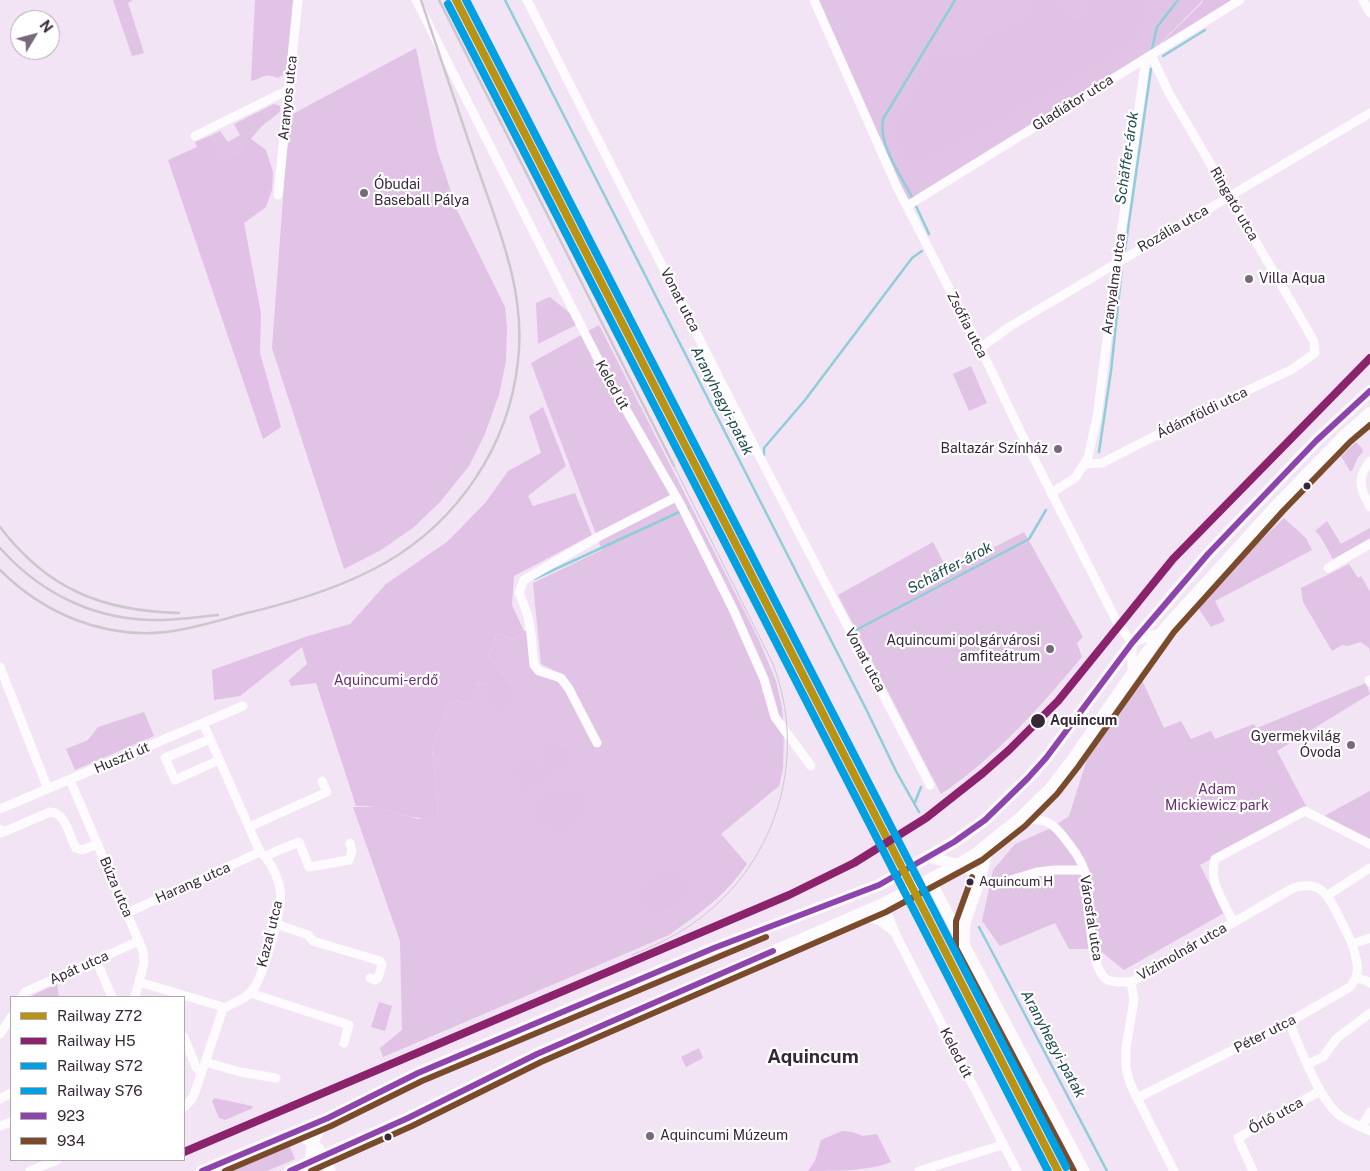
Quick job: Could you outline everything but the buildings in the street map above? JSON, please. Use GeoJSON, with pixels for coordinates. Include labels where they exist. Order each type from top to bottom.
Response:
{"type":"FeatureCollection","features":[{"type":"Feature","properties":{"kind":"main road"},"geometry":{"type":"LineString","coordinates":[[202,1171],[328,1118],[427,1070],[714,948],[879,885],[929,857],[979,825],[1014,793],[1046,758],[1132,643],[1197,566],[1316,441],[1370,392]]}},
{"type":"Feature","properties":{"kind":"main road"},"geometry":{"type":"LineString","coordinates":[[290,1171],[312,1167],[324,1156],[537,1054],[883,904],[959,864],[989,844],[1018,820],[1050,789],[1163,632],[1217,569],[1337,443],[1370,413]]}},
{"type":"Feature","properties":{"kind":"street","name":"Aranyos utca"},"geometry":{"type":"LineString","coordinates":[[278,195],[298,0]]}},
{"type":"Feature","properties":{"kind":"street","name":"Keled út"},"geometry":{"type":"LineString","coordinates":[[416,0],[592,348],[684,510],[749,642],[764,679],[775,717],[811,766]]}},
{"type":"Feature","properties":{"kind":"street","name":"Vonat utca"},"geometry":{"type":"LineString","coordinates":[[527,0],[930,785]]}},
{"type":"Feature","properties":{"kind":"street","name":"Zsófia utca"},"geometry":{"type":"LineString","coordinates":[[814,0],[897,187],[1116,622],[1132,643]]}},
{"type":"Feature","properties":{"kind":"street","name":"Gladiátor utca"},"geometry":{"type":"LineString","coordinates":[[907,206],[1240,0]]}},
{"type":"Feature","properties":{"kind":"street"},"geometry":{"type":"LineString","coordinates":[[1363,0],[1370,13]]}},
{"type":"Feature","properties":{"kind":"street","name":"Ringató utca"},"geometry":{"type":"LineString","coordinates":[[1148,56],[1314,342],[1315,353]]}},
{"type":"Feature","properties":{"kind":"street","name":"Aranyalma utca"},"geometry":{"type":"LineString","coordinates":[[1051,493],[1076,478],[1086,464],[1097,417],[1116,262],[1148,56]]}},
{"type":"Feature","properties":{"kind":"street"},"geometry":{"type":"LineString","coordinates":[[195,136],[290,89]]}},
{"type":"Feature","properties":{"kind":"street","name":"Rozália utca"},"geometry":{"type":"LineString","coordinates":[[979,349],[1008,327],[1370,113]]}},
{"type":"Feature","properties":{"kind":"street","name":"Ádámföldi utca"},"geometry":{"type":"LineString","coordinates":[[1086,464],[1102,463],[1214,406],[1291,370],[1315,353]]}},
{"type":"Feature","properties":{"kind":"street"},"geometry":{"type":"LineString","coordinates":[[1370,461],[1363,470],[1360,486],[1370,507]]}},
{"type":"Feature","properties":{"kind":"street"},"geometry":{"type":"LineString","coordinates":[[597,743],[569,689],[560,678],[539,671],[534,666],[532,634],[528,616],[519,592],[524,580],[598,537],[676,497]]}},
{"type":"Feature","properties":{"kind":"street"},"geometry":{"type":"LineString","coordinates":[[1328,568],[1370,544]]}},
{"type":"Feature","properties":{"kind":"street"},"geometry":{"type":"LineString","coordinates":[[1132,674],[1132,643],[1163,632]]}},
{"type":"Feature","properties":{"kind":"street"},"geometry":{"type":"LineString","coordinates":[[0,667],[48,789]]}},
{"type":"Feature","properties":{"kind":"street","name":"Huszti út"},"geometry":{"type":"LineString","coordinates":[[0,809],[243,706]]}},
{"type":"Feature","properties":{"kind":"street","name":"Kazal utca"},"geometry":{"type":"LineString","coordinates":[[203,723],[249,827],[281,890],[276,924],[259,978],[250,994]]}},
{"type":"Feature","properties":{"kind":"street"},"geometry":{"type":"LineString","coordinates":[[210,739],[165,758],[174,780],[219,760]]}},
{"type":"Feature","properties":{"kind":"street","name":"Búza utca"},"geometry":{"type":"LineString","coordinates":[[70,780],[144,955],[144,963],[135,996]]}},
{"type":"Feature","properties":{"kind":"street"},"geometry":{"type":"LineString","coordinates":[[249,827],[327,792],[322,781]]}},
{"type":"Feature","properties":{"kind":"street","name":"Vízimolnár utca"},"geometry":{"type":"LineString","coordinates":[[1233,922],[1216,889],[1212,869],[1215,860],[1305,811],[1370,844]]}},
{"type":"Feature","properties":{"kind":"street"},"geometry":{"type":"LineString","coordinates":[[0,829],[1,833],[54,812],[63,820],[76,848],[82,850],[98,844]]}},
{"type":"Feature","properties":{"kind":"street","name":"Városfal utca"},"geometry":{"type":"LineString","coordinates":[[1018,820],[1035,819],[1048,822],[1059,830],[1080,858],[1087,880],[1092,942],[1098,967],[1102,975],[1108,980],[1131,982]]}},
{"type":"Feature","properties":{"kind":"street","name":"Harang utca"},"geometry":{"type":"LineString","coordinates":[[127,912],[263,855],[299,842],[310,867],[349,860],[352,851],[350,843]]}},
{"type":"Feature","properties":{"kind":"street"},"geometry":{"type":"LineString","coordinates":[[964,945],[965,923],[980,880],[989,844]]}},
{"type":"Feature","properties":{"kind":"street"},"geometry":{"type":"LineString","coordinates":[[929,857],[959,864],[974,872],[980,880],[998,884],[1038,872],[1084,870]]}},
{"type":"Feature","properties":{"kind":"street"},"geometry":{"type":"LineString","coordinates":[[1370,868],[1328,895],[1352,944],[1358,966],[1357,978],[1370,983]]}},
{"type":"Feature","properties":{"kind":"street"},"geometry":{"type":"LineString","coordinates":[[930,880],[1084,1171]]}},
{"type":"Feature","properties":{"kind":"street","name":"Vízimolnár utca"},"geometry":{"type":"LineString","coordinates":[[1131,982],[1293,888],[1312,886],[1328,895]]}},
{"type":"Feature","properties":{"kind":"street","name":"Keled út"},"geometry":{"type":"LineString","coordinates":[[883,904],[896,934],[1002,1145],[1017,1171]]}},
{"type":"Feature","properties":{"kind":"street"},"geometry":{"type":"LineString","coordinates":[[950,918],[957,918],[969,912]]}},
{"type":"Feature","properties":{"kind":"street","name":"Keled út"},"geometry":{"type":"LineString","coordinates":[[857,914],[880,922],[896,934]]}},
{"type":"Feature","properties":{"kind":"street"},"geometry":{"type":"LineString","coordinates":[[276,924],[308,935],[313,941],[380,961],[382,965],[378,978],[374,980],[370,978]]}},
{"type":"Feature","properties":{"kind":"street"},"geometry":{"type":"LineString","coordinates":[[1352,944],[1370,938]]}},
{"type":"Feature","properties":{"kind":"street","name":"Apát utca"},"geometry":{"type":"LineString","coordinates":[[23,996],[25,992],[139,941]]}},
{"type":"Feature","properties":{"kind":"street"},"geometry":{"type":"LineString","coordinates":[[100,969],[112,996]]}},
{"type":"Feature","properties":{"kind":"street","name":"Péter utca"},"geometry":{"type":"LineString","coordinates":[[1137,1098],[1289,1022],[1342,993],[1357,978]]}},
{"type":"Feature","properties":{"kind":"street"},"geometry":{"type":"LineString","coordinates":[[139,982],[167,994]]}},
{"type":"Feature","properties":{"kind":"street"},"geometry":{"type":"LineString","coordinates":[[1131,982],[1134,999],[1126,1048],[1126,1068],[1130,1083],[1174,1171]]}},
{"type":"Feature","properties":{"kind":"street"},"geometry":{"type":"LineString","coordinates":[[185,1106],[192,1099],[223,1009],[250,994],[349,1025],[344,1043]]}},
{"type":"Feature","properties":{"kind":"street"},"geometry":{"type":"LineString","coordinates":[[185,998],[220,1006],[223,1009]]}},
{"type":"Feature","properties":{"kind":"street"},"geometry":{"type":"LineString","coordinates":[[1308,1064],[1323,1057],[1337,1038],[1370,1013]]}},
{"type":"Feature","properties":{"kind":"street"},"geometry":{"type":"LineString","coordinates":[[0,1034],[10,1019]]}},
{"type":"Feature","properties":{"kind":"street"},"geometry":{"type":"LineString","coordinates":[[1289,1022],[1320,1092],[1330,1106],[1341,1117],[1366,1129],[1370,1112]]}},
{"type":"Feature","properties":{"kind":"street"},"geometry":{"type":"LineString","coordinates":[[185,1040],[196,1067],[201,1072]]}},
{"type":"Feature","properties":{"kind":"street"},"geometry":{"type":"LineString","coordinates":[[205,1062],[240,1072],[276,1078]]}},
{"type":"Feature","properties":{"kind":"street","name":"Őrlő utca"},"geometry":{"type":"LineString","coordinates":[[1253,1171],[1238,1138],[1320,1092]]}},
{"type":"Feature","properties":{"kind":"street"},"geometry":{"type":"LineString","coordinates":[[312,1167],[312,1143],[328,1118]]}},
{"type":"Feature","properties":{"kind":"street"},"geometry":{"type":"LineString","coordinates":[[292,1134],[304,1136],[318,1147],[330,1171]]}},
{"type":"Feature","properties":{"kind":"street"},"geometry":{"type":"LineString","coordinates":[[919,1171],[1002,1145]]}},
{"type":"Feature","properties":{"kind":"street"},"geometry":{"type":"LineString","coordinates":[[30,1171],[47,1162]]}},
{"type":"Feature","properties":{"kind":"green space"},"geometry":{"type":"Polygon","coordinates":[[[113,0],[133,0],[128,3],[144,53],[132,56],[113,0]]]}},
{"type":"Feature","properties":{"kind":"green space"},"geometry":{"type":"Polygon","coordinates":[[[255,0],[293,0],[286,73],[278,78],[267,76],[251,81],[255,0]]]}},
{"type":"Feature","properties":{"kind":"green space"},"geometry":{"type":"Polygon","coordinates":[[[810,0],[1203,0],[1146,58],[907,206],[810,0]]]}},
{"type":"Feature","properties":{"kind":"green space"},"geometry":{"type":"Polygon","coordinates":[[[1034,0],[1054,0],[1077,23],[1086,14],[1088,0],[1144,0],[1141,25],[1130,44],[1019,109],[910,168],[896,137],[901,115],[932,57],[942,55],[966,59],[986,38],[1023,22],[1034,0]]]}},
{"type":"Feature","properties":{"kind":"green space"},"geometry":{"type":"Polygon","coordinates":[[[1203,0],[1240,0],[1146,58],[1202,3],[1203,0]]]}},
{"type":"Feature","properties":{"kind":"green space"},"geometry":{"type":"Polygon","coordinates":[[[416,48],[437,149],[457,210],[505,307],[507,328],[506,361],[499,395],[484,436],[469,466],[440,502],[414,527],[381,550],[344,569],[272,348],[289,116],[416,48]]]}},
{"type":"Feature","properties":{"kind":"green space"},"geometry":{"type":"Polygon","coordinates":[[[274,104],[280,106],[280,112],[263,125],[223,167],[212,135],[220,131],[228,142],[240,135],[234,124],[274,104]]]}},
{"type":"Feature","properties":{"kind":"green space"},"geometry":{"type":"Polygon","coordinates":[[[212,135],[223,166],[238,153],[250,138],[266,150],[273,172],[272,190],[266,207],[244,223],[261,313],[260,353],[281,427],[263,439],[168,160],[197,147],[195,142],[212,135]]]}},
{"type":"Feature","properties":{"kind":"green space"},"geometry":{"type":"Polygon","coordinates":[[[550,297],[571,314],[576,325],[538,344],[536,303],[550,297]]]}},
{"type":"Feature","properties":{"kind":"green space"},"geometry":{"type":"Polygon","coordinates":[[[599,325],[758,638],[776,681],[782,707],[784,731],[783,769],[779,786],[721,834],[747,864],[739,875],[721,895],[669,935],[383,1057],[380,1048],[402,1030],[400,941],[353,807],[378,807],[418,819],[438,814],[432,748],[447,708],[454,701],[462,700],[476,685],[484,682],[489,688],[513,686],[488,656],[497,633],[513,639],[524,631],[528,631],[530,661],[555,679],[568,693],[594,745],[602,743],[563,675],[541,664],[533,583],[602,550],[531,363],[599,325]]]}},
{"type":"Feature","properties":{"kind":"green space"},"geometry":{"type":"Polygon","coordinates":[[[971,366],[987,403],[969,411],[953,374],[971,366]]]}},
{"type":"Feature","properties":{"kind":"green space","name":"Aquincumi-erdő"},"geometry":{"type":"Polygon","coordinates":[[[543,407],[566,466],[528,496],[533,506],[575,493],[592,535],[514,576],[512,605],[524,631],[513,639],[497,633],[488,656],[513,686],[511,696],[499,715],[492,712],[489,688],[484,682],[476,685],[470,699],[454,701],[447,708],[432,748],[438,814],[431,817],[417,818],[377,807],[356,806],[316,683],[291,686],[289,680],[307,664],[302,647],[240,696],[214,700],[212,670],[305,637],[350,624],[386,584],[448,541],[486,502],[508,471],[541,453],[529,416],[543,407]]]}},
{"type":"Feature","properties":{"kind":"green space"},"geometry":{"type":"Polygon","coordinates":[[[1356,442],[1363,452],[1358,457],[1352,471],[1350,471],[1341,456],[1356,442]]]}},
{"type":"Feature","properties":{"kind":"green space"},"geometry":{"type":"Polygon","coordinates":[[[1284,518],[1306,538],[1312,550],[1215,601],[1225,621],[1211,627],[1199,609],[1200,606],[1237,560],[1284,518]]]}},
{"type":"Feature","properties":{"kind":"green space"},"geometry":{"type":"Polygon","coordinates":[[[1327,521],[1341,544],[1370,528],[1370,538],[1333,559],[1320,536],[1315,531],[1327,521]]]}},
{"type":"Feature","properties":{"kind":"green space"},"geometry":{"type":"Polygon","coordinates":[[[1024,532],[1083,637],[1077,643],[1082,657],[1016,731],[980,765],[941,794],[838,595],[933,542],[948,571],[1024,532]]]}},
{"type":"Feature","properties":{"kind":"green space"},"geometry":{"type":"Polygon","coordinates":[[[1349,564],[1358,578],[1361,576],[1370,592],[1370,653],[1369,648],[1361,642],[1348,646],[1342,645],[1332,651],[1303,602],[1301,588],[1349,564]]]}},
{"type":"Feature","properties":{"kind":"green space","name":"Adam Mickiewicz park"},"geometry":{"type":"Polygon","coordinates":[[[1142,680],[1164,728],[1181,721],[1191,739],[1211,731],[1215,739],[1254,724],[1257,728],[1366,683],[1370,694],[1277,751],[1307,808],[1324,816],[1370,791],[1370,842],[1301,810],[1200,865],[1224,913],[1124,970],[1098,949],[1069,949],[1055,923],[1000,946],[982,921],[993,870],[1015,844],[1051,828],[1069,816],[1087,759],[1142,680]]]}},
{"type":"Feature","properties":{"kind":"green space"},"geometry":{"type":"Polygon","coordinates":[[[144,712],[154,736],[75,770],[66,749],[88,740],[98,727],[144,712]]]}},
{"type":"Feature","properties":{"kind":"green space"},"geometry":{"type":"Polygon","coordinates":[[[555,743],[567,749],[571,758],[565,767],[560,771],[550,774],[542,783],[530,785],[530,790],[522,799],[519,792],[519,782],[512,770],[529,753],[532,757],[533,765],[540,765],[544,748],[555,743]]]}},
{"type":"Feature","properties":{"kind":"green space"},"geometry":{"type":"Polygon","coordinates":[[[563,789],[586,792],[587,808],[571,828],[563,831],[553,830],[542,826],[530,817],[546,795],[563,789]]]}},
{"type":"Feature","properties":{"kind":"green space"},"geometry":{"type":"Polygon","coordinates":[[[669,869],[682,875],[691,886],[683,898],[675,905],[652,913],[641,901],[644,888],[649,880],[669,869]]]}},
{"type":"Feature","properties":{"kind":"green space"},"geometry":{"type":"Polygon","coordinates":[[[57,984],[59,996],[31,996],[57,984]]]}},
{"type":"Feature","properties":{"kind":"green space"},"geometry":{"type":"Polygon","coordinates":[[[379,1002],[392,1006],[385,1031],[371,1027],[379,1002]]]}},
{"type":"Feature","properties":{"kind":"green space"},"geometry":{"type":"Polygon","coordinates":[[[699,1048],[703,1058],[686,1067],[681,1057],[699,1048]]]}},
{"type":"Feature","properties":{"kind":"green space"},"geometry":{"type":"Polygon","coordinates":[[[215,1098],[252,1106],[253,1108],[225,1120],[219,1118],[212,1101],[215,1098]]]}},
{"type":"Feature","properties":{"kind":"green space"},"geometry":{"type":"Polygon","coordinates":[[[842,1131],[863,1136],[877,1134],[891,1162],[862,1169],[808,1171],[815,1161],[821,1140],[842,1131]]]}},
{"type":"Feature","properties":{"kind":"green space"},"geometry":{"type":"Polygon","coordinates":[[[289,1145],[295,1159],[267,1171],[224,1171],[289,1145]]]}},
{"type":"Feature","properties":{"kind":"waterway","name":"Aranyhegyi-patak"},"geometry":{"type":"LineString","coordinates":[[505,0],[896,771],[919,812]]}},
{"type":"Feature","properties":{"kind":"waterway"},"geometry":{"type":"LineString","coordinates":[[912,197],[891,160],[882,129],[883,119],[955,0]]}},
{"type":"Feature","properties":{"kind":"waterway","name":"Schäffer-árok"},"geometry":{"type":"LineString","coordinates":[[1152,49],[1157,27],[1178,0]]}},
{"type":"Feature","properties":{"kind":"waterway"},"geometry":{"type":"LineString","coordinates":[[1163,56],[1205,30]]}},
{"type":"Feature","properties":{"kind":"waterway","name":"Schäffer-árok"},"geometry":{"type":"LineString","coordinates":[[1125,250],[1151,69]]}},
{"type":"Feature","properties":{"kind":"waterway"},"geometry":{"type":"LineString","coordinates":[[916,206],[929,234]]}},
{"type":"Feature","properties":{"kind":"waterway"},"geometry":{"type":"LineString","coordinates":[[764,455],[764,448],[805,400],[912,258],[922,251]]}},
{"type":"Feature","properties":{"kind":"waterway","name":"Schäffer-árok"},"geometry":{"type":"LineString","coordinates":[[1099,452],[1111,371],[1122,267]]}},
{"type":"Feature","properties":{"kind":"waterway"},"geometry":{"type":"LineString","coordinates":[[534,579],[688,508]]}},
{"type":"Feature","properties":{"kind":"waterway","name":"Schäffer-árok"},"geometry":{"type":"LineString","coordinates":[[854,631],[1029,539],[1046,510]]}},
{"type":"Feature","properties":{"kind":"waterway"},"geometry":{"type":"LineString","coordinates":[[915,802],[921,787]]}},
{"type":"Feature","properties":{"kind":"waterway","name":"Aranyhegyi-patak"},"geometry":{"type":"LineString","coordinates":[[979,927],[1107,1171]]}},
{"type":"Feature","properties":{"kind":"tram line"},"geometry":{"type":"LineString","coordinates":[[632,955],[683,930],[699,919],[726,895],[749,867],[766,837],[779,804],[786,770],[787,734],[783,699],[773,664],[674,466]]}},
{"type":"Feature","properties":{"kind":"railway"},"geometry":{"type":"LineString","coordinates":[[0,570],[35,599],[76,620],[97,627],[143,633],[186,629],[300,599],[369,572],[411,546],[435,526],[457,503],[476,478],[504,423],[513,392],[518,361],[518,312],[515,287],[502,240],[421,0]]}},
{"type":"Feature","properties":{"kind":"railway"},"geometry":{"type":"LineString","coordinates":[[439,0],[674,466]]}},
{"type":"Feature","properties":{"kind":"railway"},"geometry":{"type":"LineString","coordinates":[[0,527],[37,566],[57,581],[78,592],[101,601],[125,607],[179,613]]}},
{"type":"Feature","properties":{"kind":"railway"},"geometry":{"type":"LineString","coordinates":[[0,548],[16,565],[52,592],[93,610],[114,616],[137,619],[167,620],[218,615]]}},
{"type":"Feature","properties":{"kind":"rail line","name":"Z72"},"geometry":{"type":"LineString","coordinates":[[456,0],[1058,1171]]}},
{"type":"Feature","properties":{"kind":"rail line","name":"S76"},"geometry":{"type":"LineString","coordinates":[[466,0],[1066,1167]]}},
{"type":"Feature","properties":{"kind":"rail line","name":"S72"},"geometry":{"type":"LineString","coordinates":[[448,4],[1048,1171]]}},
{"type":"Feature","properties":{"kind":"rail line","name":"H5"},"geometry":{"type":"LineString","coordinates":[[185,1152],[789,895],[854,863],[926,818],[1009,750],[1058,701],[1173,559],[1370,358]]}},
{"type":"Feature","properties":{"kind":"transit line","name":"923"},"geometry":{"type":"LineString","coordinates":[[202,1171],[328,1118],[418,1073],[714,948],[879,885],[954,842],[985,820],[1028,778],[1046,758],[1132,643],[1208,554],[1316,441],[1370,391]]}},
{"type":"Feature","properties":{"kind":"transit line","name":"934"},"geometry":{"type":"LineString","coordinates":[[311,1171],[412,1126],[541,1062],[886,912],[982,860],[1025,826],[1057,794],[1174,632],[1283,511],[1350,442],[1370,425]]}},
{"type":"Feature","properties":{"kind":"transit line","name":"934"},"geometry":{"type":"LineString","coordinates":[[972,877],[956,921],[956,948],[1074,1171]]}},
{"type":"Feature","properties":{"kind":"transit line","name":"934"},"geometry":{"type":"LineString","coordinates":[[225,1171],[331,1126],[422,1081],[766,937]]}},
{"type":"Feature","properties":{"kind":"transit line","name":"923"},"geometry":{"type":"LineString","coordinates":[[290,1171],[408,1118],[537,1054],[773,951]]}},
{"type":"Feature","properties":{"kind":"place","name":"Óbudai Baseball Pálya"},"geometry":{"type":"Point","coordinates":[364,193]}},
{"type":"Feature","properties":{"kind":"place","name":"Villa Aqua"},"geometry":{"type":"Point","coordinates":[1249,279]}},
{"type":"Feature","properties":{"kind":"place","name":"Baltazár Színház"},"geometry":{"type":"Point","coordinates":[1058,449]}},
{"type":"Feature","properties":{"kind":"place","name":"Aquincumi polgárvárosi amfiteátrum"},"geometry":{"type":"Point","coordinates":[1050,649]}},
{"type":"Feature","properties":{"kind":"place","name":"Aquincum"},"geometry":{"type":"Point","coordinates":[1038,721]}},
{"type":"Feature","properties":{"kind":"place","name":"Gyermekvilág Óvoda"},"geometry":{"type":"Point","coordinates":[1351,745]}},
{"type":"Feature","properties":{"kind":"place","name":"Aquincum H"},"geometry":{"type":"Point","coordinates":[970,882]}},
{"type":"Feature","properties":{"kind":"place","name":"Aquincumi Múzeum"},"geometry":{"type":"Point","coordinates":[650,1136]}},
{"type":"Feature","properties":{"kind":"district","name":"Aquincum"},"geometry":{"type":"Point","coordinates":[813,1057]}}]}
